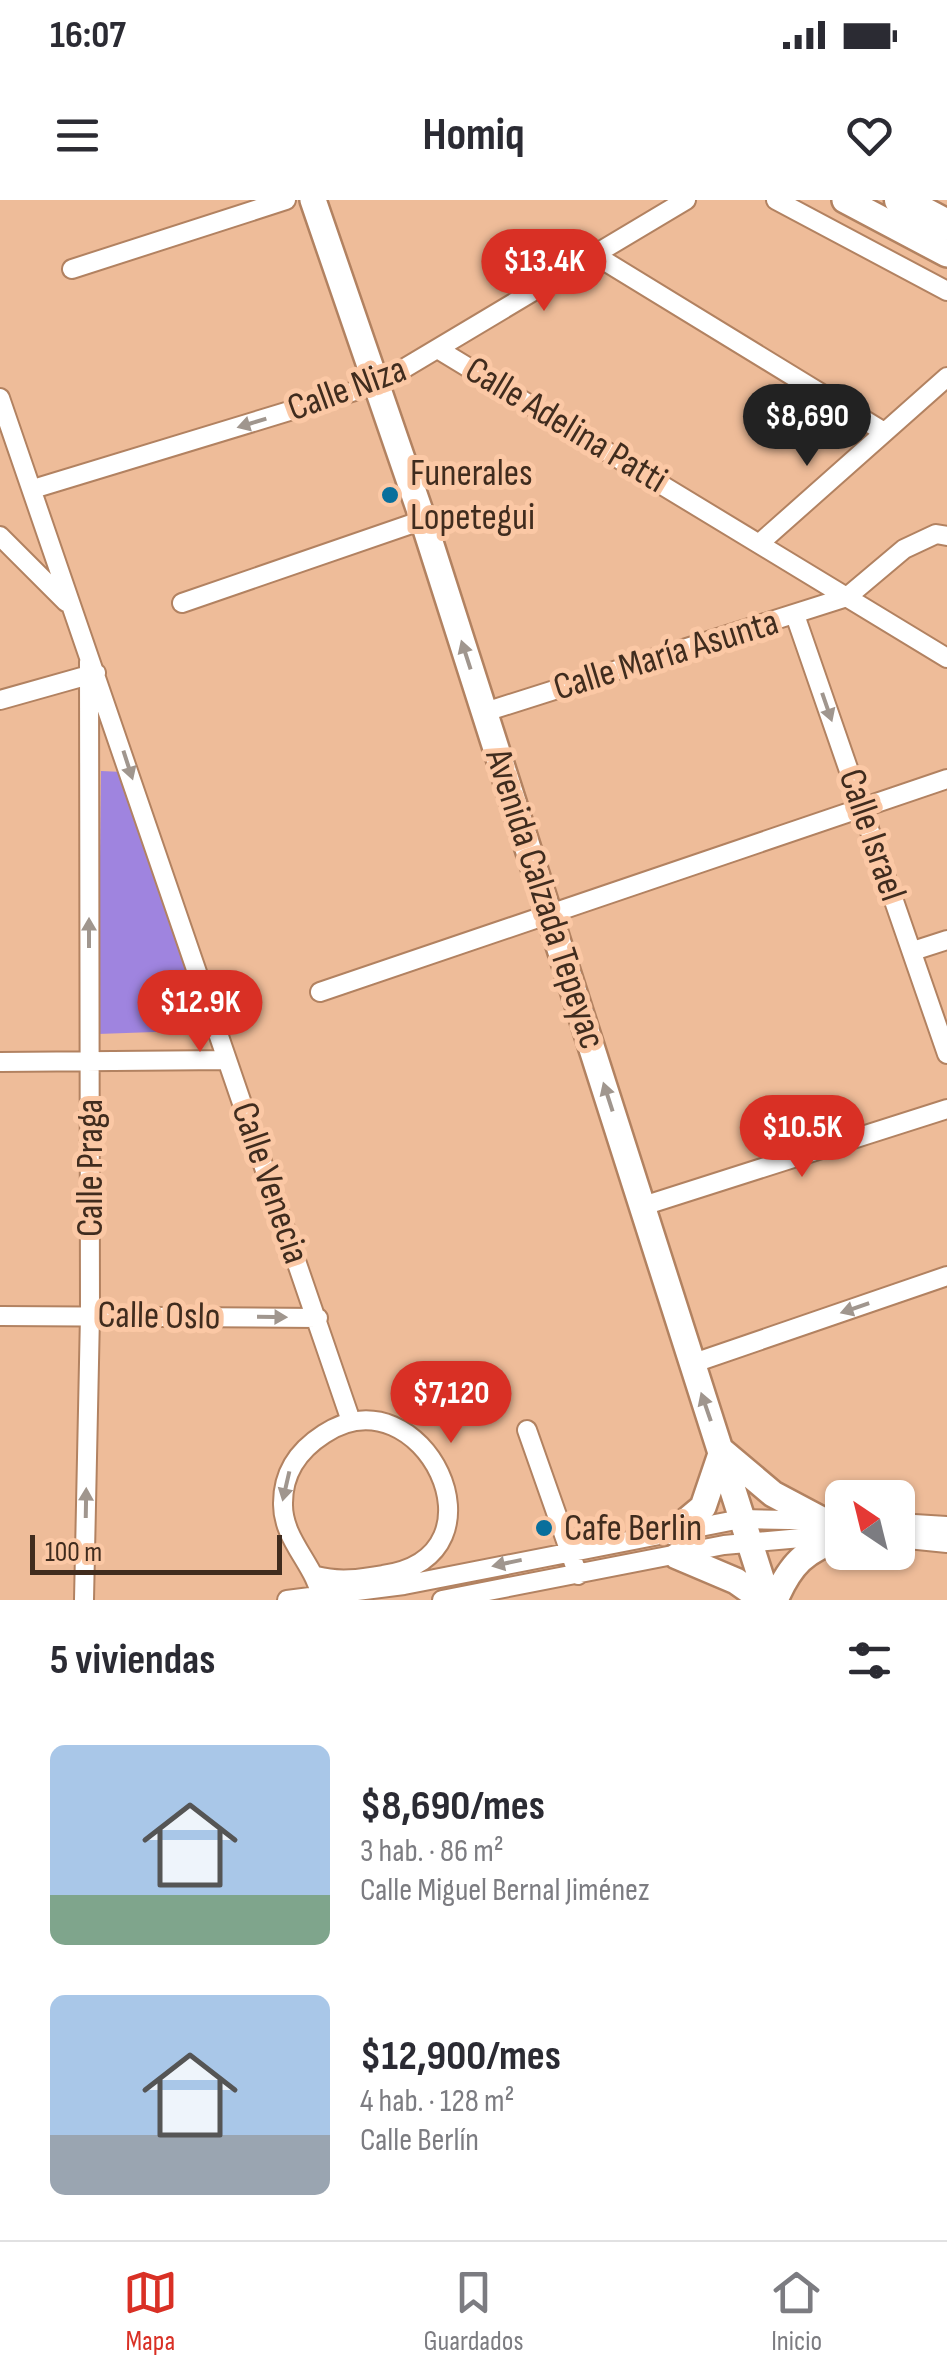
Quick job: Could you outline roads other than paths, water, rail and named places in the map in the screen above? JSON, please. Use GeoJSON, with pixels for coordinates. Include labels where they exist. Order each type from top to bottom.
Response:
{"type":"FeatureCollection","features":[{"type":"Feature","properties":{"kind":"main road"},"geometry":{"type":"LineString","coordinates":[[900,200],[947,225]]}},
{"type":"Feature","properties":{"kind":"street"},"geometry":{"type":"LineString","coordinates":[[72,269],[286,200]]}},
{"type":"Feature","properties":{"kind":"street","name":"Avenida Calzada Tepeyac"},"geometry":{"type":"LineString","coordinates":[[313,200],[423,520],[769,1600]]}},
{"type":"Feature","properties":{"kind":"street","name":"Calle Niza"},"geometry":{"type":"LineString","coordinates":[[33,489],[378,384],[686,200]]}},
{"type":"Feature","properties":{"kind":"street"},"geometry":{"type":"LineString","coordinates":[[776,200],[947,291]]}},
{"type":"Feature","properties":{"kind":"street"},"geometry":{"type":"LineString","coordinates":[[845,200],[947,254]]}},
{"type":"Feature","properties":{"kind":"street"},"geometry":{"type":"LineString","coordinates":[[595,254],[884,432]]}},
{"type":"Feature","properties":{"kind":"street","name":"Calle Adelina Patti"},"geometry":{"type":"LineString","coordinates":[[440,350],[947,658]]}},
{"type":"Feature","properties":{"kind":"street"},"geometry":{"type":"LineString","coordinates":[[761,542],[947,377]]}},
{"type":"Feature","properties":{"kind":"street","name":"Calle Venecia"},"geometry":{"type":"LineString","coordinates":[[0,398],[351,1421]]}},
{"type":"Feature","properties":{"kind":"street"},"geometry":{"type":"LineString","coordinates":[[182,603],[423,520]]}},
{"type":"Feature","properties":{"kind":"street"},"geometry":{"type":"LineString","coordinates":[[847,597],[904,549],[936,534],[947,536]]}},
{"type":"Feature","properties":{"kind":"street"},"geometry":{"type":"LineString","coordinates":[[0,536],[70,606]]}},
{"type":"Feature","properties":{"kind":"street","name":"Calle María Asunta"},"geometry":{"type":"LineString","coordinates":[[484,712],[847,597]]}},
{"type":"Feature","properties":{"kind":"street","name":"Calle Israel"},"geometry":{"type":"LineString","coordinates":[[795,615],[947,1054]]}},
{"type":"Feature","properties":{"kind":"street"},"geometry":{"type":"LineString","coordinates":[[0,700],[91,670]]}},
{"type":"Feature","properties":{"kind":"street","name":"Calle Praga"},"geometry":{"type":"LineString","coordinates":[[84,1600],[90,1315],[91,670]]}},
{"type":"Feature","properties":{"kind":"street"},"geometry":{"type":"LineString","coordinates":[[320,992],[947,779]]}},
{"type":"Feature","properties":{"kind":"street"},"geometry":{"type":"LineString","coordinates":[[913,951],[947,940]]}},
{"type":"Feature","properties":{"kind":"street"},"geometry":{"type":"LineString","coordinates":[[0,1062],[226,1060]]}},
{"type":"Feature","properties":{"kind":"street"},"geometry":{"type":"LineString","coordinates":[[643,1206],[947,1109]]}},
{"type":"Feature","properties":{"kind":"street"},"geometry":{"type":"LineString","coordinates":[[691,1364],[947,1276]]}},
{"type":"Feature","properties":{"kind":"street","name":"Calle Oslo"},"geometry":{"type":"LineString","coordinates":[[0,1316],[318,1318]]}},
{"type":"Feature","properties":{"kind":"street"},"geometry":{"type":"LineString","coordinates":[[321,1598],[316,1576],[286,1523],[286,1480],[300,1453],[324,1434],[351,1421],[370,1420],[405,1432],[426,1452],[442,1478],[449,1512],[446,1533],[410,1587]]}},
{"type":"Feature","properties":{"kind":"street"},"geometry":{"type":"LineString","coordinates":[[527,1430],[578,1574]]}},
{"type":"Feature","properties":{"kind":"street"},"geometry":{"type":"LineString","coordinates":[[675,1544],[702,1507],[722,1451],[773,1494],[825,1522]]}},
{"type":"Feature","properties":{"kind":"street"},"geometry":{"type":"LineString","coordinates":[[915,1524],[947,1526]]}},
{"type":"Feature","properties":{"kind":"street"},"geometry":{"type":"LineString","coordinates":[[442,1600],[578,1574],[675,1544],[745,1530],[825,1528]]}},
{"type":"Feature","properties":{"kind":"street"},"geometry":{"type":"LineString","coordinates":[[287,1600],[410,1587],[571,1550],[675,1544],[769,1600],[796,1561],[825,1538]]}},
{"type":"Feature","properties":{"kind":"street"},"geometry":{"type":"LineString","coordinates":[[915,1539],[947,1542]]}},
{"type":"Feature","properties":{"kind":"street"},"geometry":{"type":"LineString","coordinates":[[316,1576],[410,1587]]}},
{"type":"Feature","properties":{"kind":"place","name":"Funerales Lopetegui"},"geometry":{"type":"Point","coordinates":[390,495]}},
{"type":"Feature","properties":{"kind":"place","name":"Cafe Berlin"},"geometry":{"type":"Point","coordinates":[544,1528]}}]}
